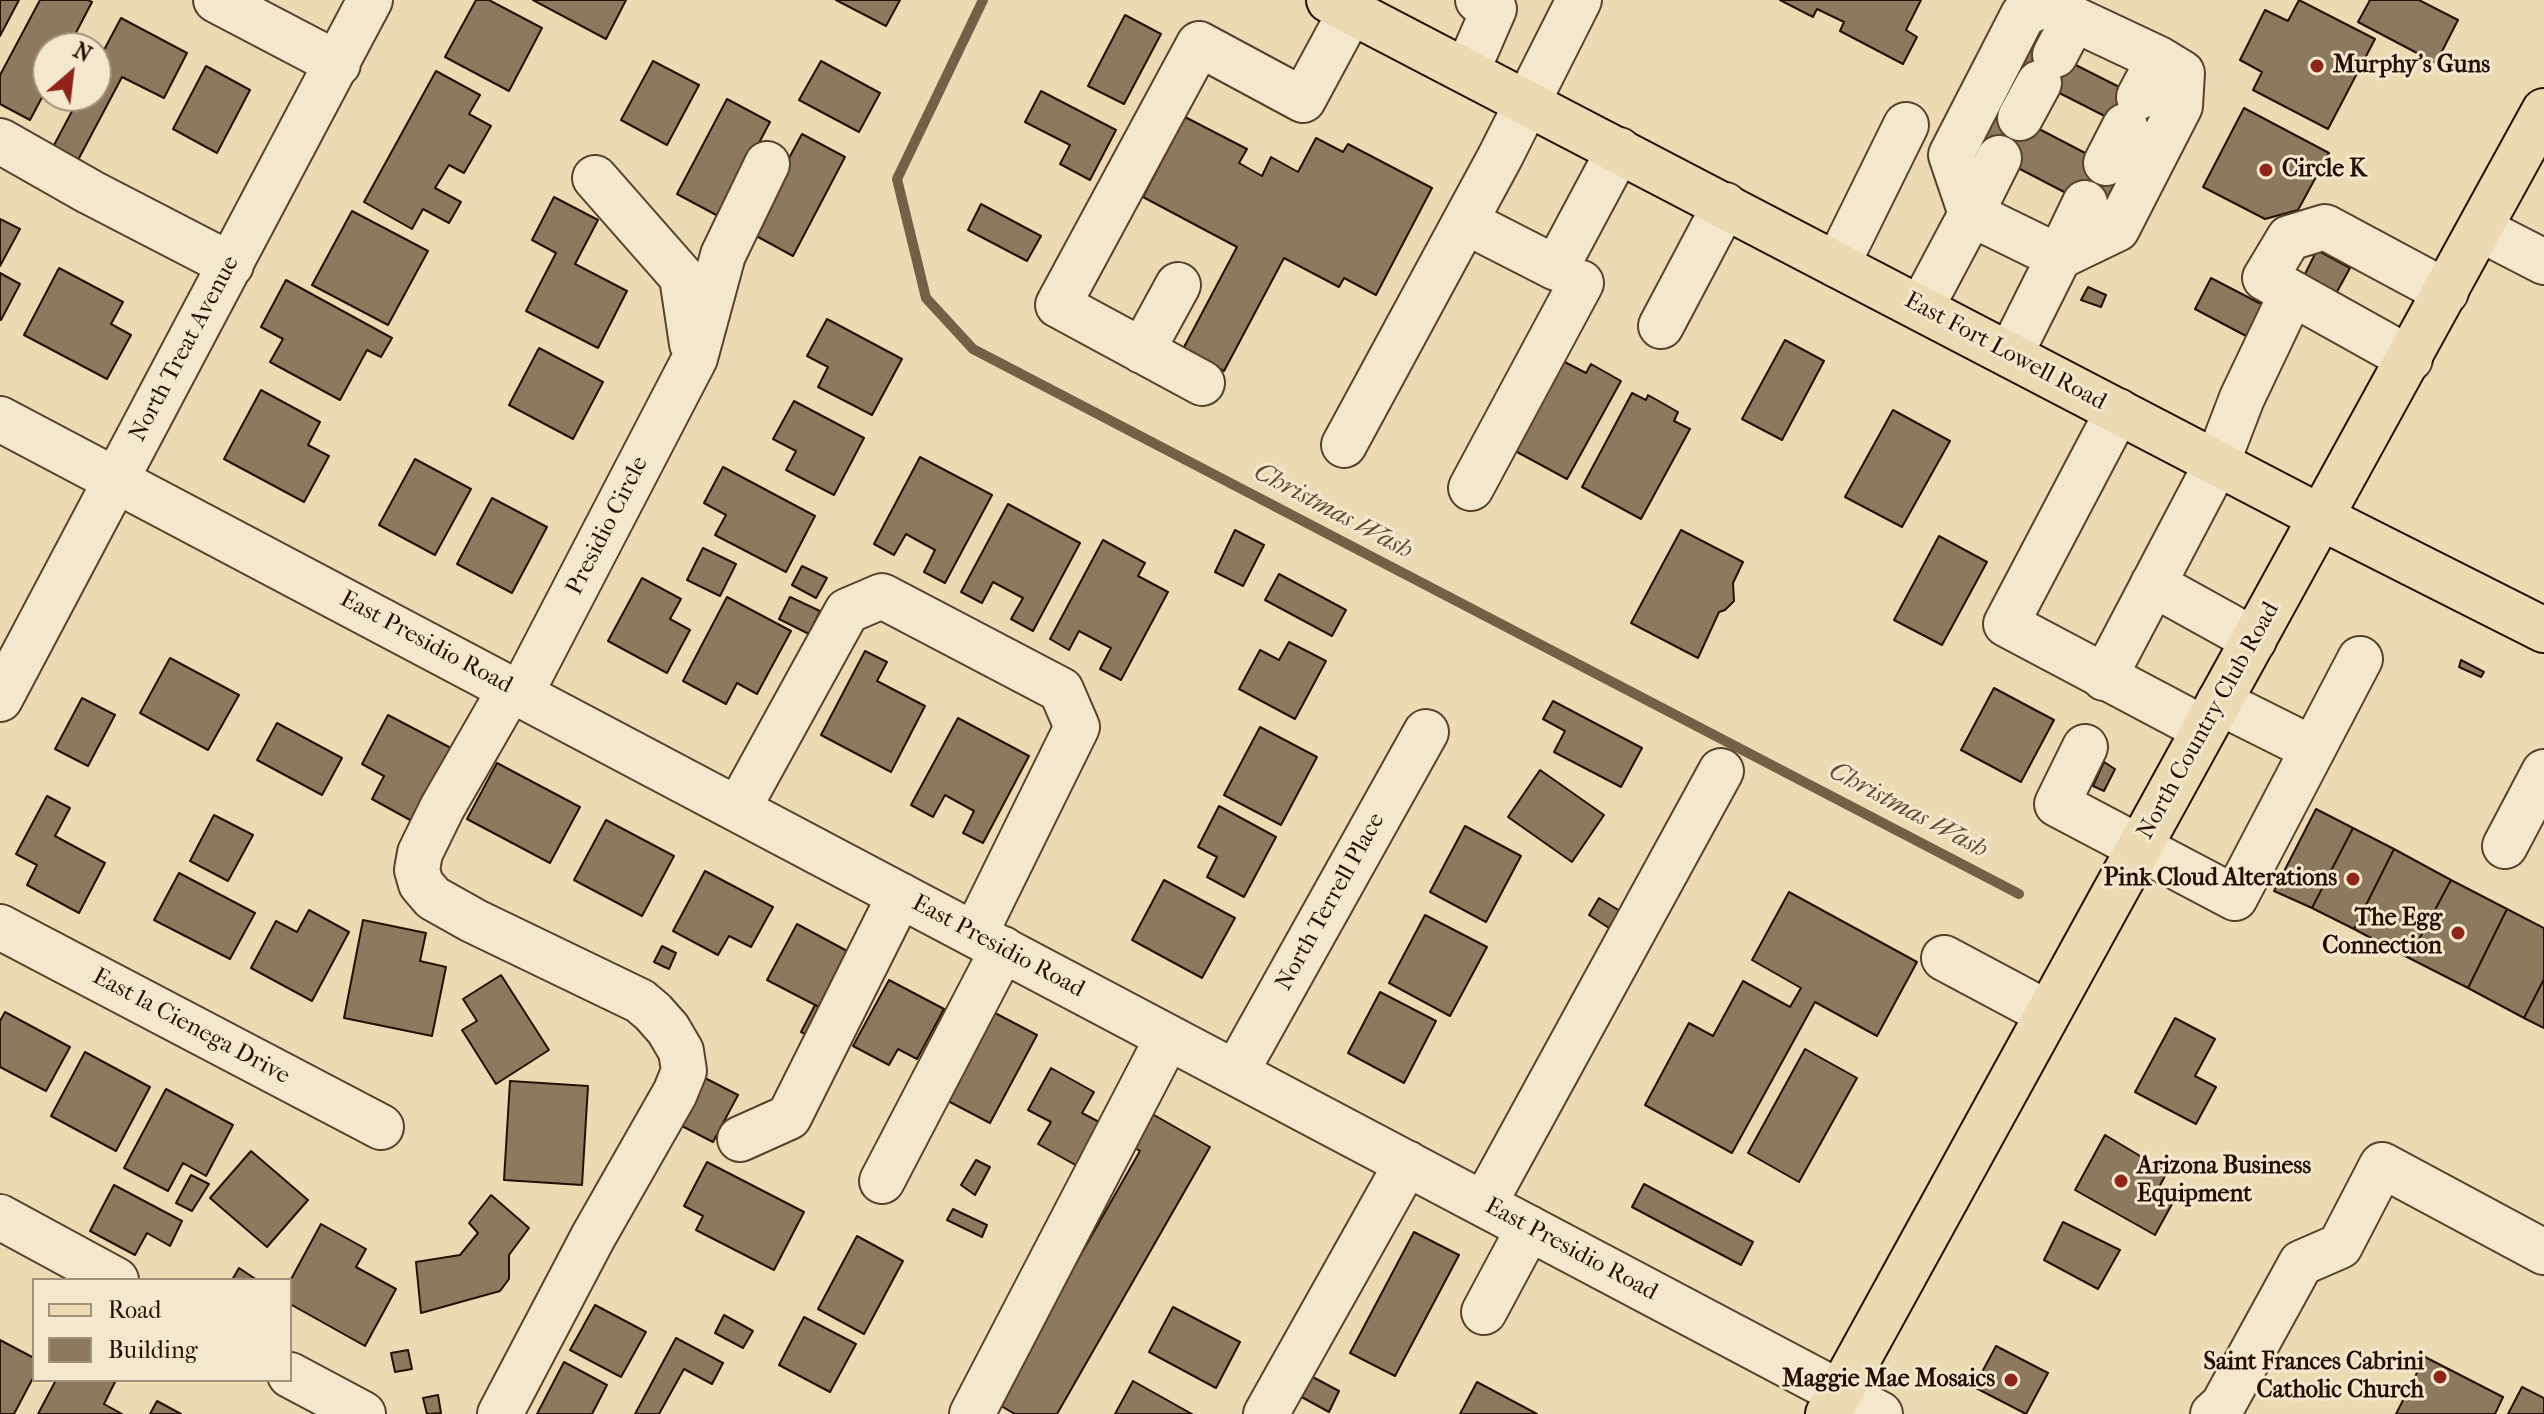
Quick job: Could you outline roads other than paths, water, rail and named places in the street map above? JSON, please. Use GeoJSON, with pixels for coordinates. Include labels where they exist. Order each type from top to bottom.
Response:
{"type":"FeatureCollection","features":[{"type":"Feature","properties":{"kind":"main road","name":"East Fort Lowell Road"},"geometry":{"type":"LineString","coordinates":[[1340,6],[2322,518],[2544,630]]}},
{"type":"Feature","properties":{"kind":"main road","name":"North Country Club Road"},"geometry":{"type":"LineString","coordinates":[[1834,1403],[2544,111]]}},
{"type":"Feature","properties":{"kind":"street"},"geometry":{"type":"LineString","coordinates":[[216,0],[338,64]]}},
{"type":"Feature","properties":{"kind":"street","name":"North Treat Avenue"},"geometry":{"type":"LineString","coordinates":[[3,685],[231,265],[370,0]]}},
{"type":"Feature","properties":{"kind":"street"},"geometry":{"type":"LineString","coordinates":[[1344,445],[1466,222],[1579,0]]}},
{"type":"Feature","properties":{"kind":"street"},"geometry":{"type":"LineString","coordinates":[[1467,71],[1490,3]]}},
{"type":"Feature","properties":{"kind":"street"},"geometry":{"type":"LineString","coordinates":[[2043,4],[2047,69],[2159,59],[2182,73],[2180,106],[2117,229],[2059,257],[1971,214],[1951,155],[2023,15],[2043,4]]}},
{"type":"Feature","properties":{"kind":"street"},"geometry":{"type":"LineString","coordinates":[[1202,383],[1058,305],[1199,44],[1303,100],[1340,6]]}},
{"type":"Feature","properties":{"kind":"street"},"geometry":{"type":"LineString","coordinates":[[2123,129],[2159,59]]}},
{"type":"Feature","properties":{"kind":"street"},"geometry":{"type":"LineString","coordinates":[[1837,265],[1906,125]]}},
{"type":"Feature","properties":{"kind":"street"},"geometry":{"type":"LineString","coordinates":[[0,141],[231,265]]}},
{"type":"Feature","properties":{"kind":"street"},"geometry":{"type":"LineString","coordinates":[[1466,222],[1556,268],[1619,150]]}},
{"type":"Feature","properties":{"kind":"street"},"geometry":{"type":"LineString","coordinates":[[1921,308],[1999,158]]}},
{"type":"Feature","properties":{"kind":"street","name":"Presidio Circle"},"geometry":{"type":"LineString","coordinates":[[500,1414],[593,1237],[675,1093],[684,1071],[681,1051],[668,1029],[640,1001],[433,898],[421,884],[417,870],[420,853],[442,808],[516,691],[695,358],[723,255],[767,164]]}},
{"type":"Feature","properties":{"kind":"street"},"geometry":{"type":"LineString","coordinates":[[595,178],[682,277],[695,358]]}},
{"type":"Feature","properties":{"kind":"street"},"geometry":{"type":"LineString","coordinates":[[2010,355],[2085,203]]}},
{"type":"Feature","properties":{"kind":"street"},"geometry":{"type":"LineString","coordinates":[[1661,326],[1725,205]]}},
{"type":"Feature","properties":{"kind":"street"},"geometry":{"type":"LineString","coordinates":[[2410,359],[2265,278],[2289,238],[2325,227],[2446,292]]}},
{"type":"Feature","properties":{"kind":"street"},"geometry":{"type":"LineString","coordinates":[[2480,229],[2537,258]]}},
{"type":"Feature","properties":{"kind":"street"},"geometry":{"type":"LineString","coordinates":[[1471,488],[1581,283]]}},
{"type":"Feature","properties":{"kind":"street"},"geometry":{"type":"LineString","coordinates":[[1142,351],[1178,285]]}},
{"type":"Feature","properties":{"kind":"street"},"geometry":{"type":"LineString","coordinates":[[2104,678],[2217,463],[2242,398],[2292,293]]}},
{"type":"Feature","properties":{"kind":"street"},"geometry":{"type":"LineString","coordinates":[[2118,411],[2006,624],[2104,678],[2313,749]]}},
{"type":"Feature","properties":{"kind":"street","name":"East Presidio Road"},"geometry":{"type":"LineString","coordinates":[[0,419],[1529,1228],[1834,1403],[1880,1414]]}},
{"type":"Feature","properties":{"kind":"street"},"geometry":{"type":"LineString","coordinates":[[2153,584],[2254,640]]}},
{"type":"Feature","properties":{"kind":"street"},"geometry":{"type":"LineString","coordinates":[[738,809],[847,611],[882,596],[1061,690],[1077,727],[989,942],[882,1181]]}},
{"type":"Feature","properties":{"kind":"street"},"geometry":{"type":"LineString","coordinates":[[2085,747],[2057,804],[2235,898],[2360,659]]}},
{"type":"Feature","properties":{"kind":"street","name":"North Terrell Place"},"geometry":{"type":"LineString","coordinates":[[1236,1072],[1426,732]]}},
{"type":"Feature","properties":{"kind":"street"},"geometry":{"type":"LineString","coordinates":[[1484,1204],[1721,771]]}},
{"type":"Feature","properties":{"kind":"street"},"geometry":{"type":"LineString","coordinates":[[2505,846],[2544,772]]}},
{"type":"Feature","properties":{"kind":"street"},"geometry":{"type":"LineString","coordinates":[[740,1139],[789,1117],[900,895]]}},
{"type":"Feature","properties":{"kind":"street","name":"East la Cienega Drive"},"geometry":{"type":"LineString","coordinates":[[0,927],[381,1127]]}},
{"type":"Feature","properties":{"kind":"street"},"geometry":{"type":"LineString","coordinates":[[1944,958],[2047,1013]]}},
{"type":"Feature","properties":{"kind":"street"},"geometry":{"type":"LineString","coordinates":[[972,1414],[1168,1037]]}},
{"type":"Feature","properties":{"kind":"street"},"geometry":{"type":"LineString","coordinates":[[1266,1414],[1407,1163]]}},
{"type":"Feature","properties":{"kind":"street"},"geometry":{"type":"LineString","coordinates":[[2213,1414],[2223,1405],[2301,1263],[2340,1246],[2382,1165],[2544,1252]]}},
{"type":"Feature","properties":{"kind":"street"},"geometry":{"type":"LineString","coordinates":[[0,1217],[112,1278]]}},
{"type":"Feature","properties":{"kind":"street"},"geometry":{"type":"LineString","coordinates":[[1484,1312],[1529,1228]]}},
{"type":"Feature","properties":{"kind":"street"},"geometry":{"type":"LineString","coordinates":[[292,1376],[363,1414]]}},
{"type":"Feature","properties":{"kind":"waterway","name":"Christmas Wash"},"geometry":{"type":"LineString","coordinates":[[983,0],[897,179],[926,298],[973,349],[2019,894]]}},
{"type":"Feature","properties":{"kind":"place","name":"Murphy's Guns"},"geometry":{"type":"Point","coordinates":[2317,66]}},
{"type":"Feature","properties":{"kind":"place","name":"Circle K"},"geometry":{"type":"Point","coordinates":[2266,170]}},
{"type":"Feature","properties":{"kind":"place","name":"Pink Cloud Alterations"},"geometry":{"type":"Point","coordinates":[2353,879]}},
{"type":"Feature","properties":{"kind":"place","name":"The Egg Connection"},"geometry":{"type":"Point","coordinates":[2458,933]}},
{"type":"Feature","properties":{"kind":"place","name":"Arizona Business Equipment"},"geometry":{"type":"Point","coordinates":[2121,1181]}},
{"type":"Feature","properties":{"kind":"place","name":"Saint Frances Cabrini Catholic Church"},"geometry":{"type":"Point","coordinates":[2440,1377]}},
{"type":"Feature","properties":{"kind":"place","name":"Maggie Mae Mosaics"},"geometry":{"type":"Point","coordinates":[2011,1380]}}]}
